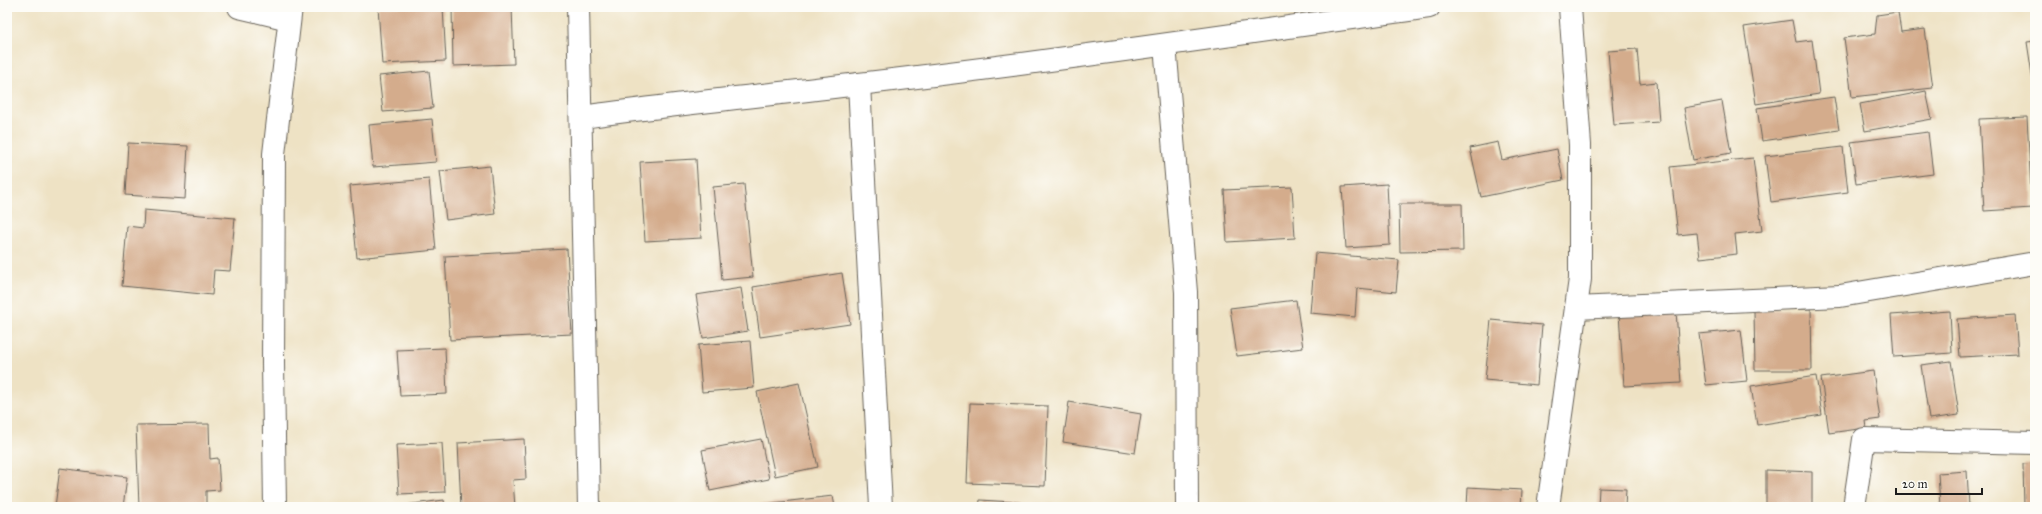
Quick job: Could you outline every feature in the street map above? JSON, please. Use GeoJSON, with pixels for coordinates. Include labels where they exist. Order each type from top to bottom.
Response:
{"type":"FeatureCollection","features":[{"type":"Feature","properties":{"kind":"street"},"geometry":{"type":"LineString","coordinates":[[239,7],[290,13],[274,154],[273,363],[275,507]]}},
{"type":"Feature","properties":{"kind":"street"},"geometry":{"type":"LineString","coordinates":[[578,7],[582,117],[589,507]]}},
{"type":"Feature","properties":{"kind":"street"},"geometry":{"type":"LineString","coordinates":[[582,117],[690,102],[859,84],[1165,45],[1428,7]]}},
{"type":"Feature","properties":{"kind":"street"},"geometry":{"type":"LineString","coordinates":[[1548,507],[1580,279],[1580,145],[1570,7]]}},
{"type":"Feature","properties":{"kind":"street"},"geometry":{"type":"LineString","coordinates":[[1165,45],[1186,292],[1187,507]]}},
{"type":"Feature","properties":{"kind":"street"},"geometry":{"type":"LineString","coordinates":[[859,84],[881,507]]}},
{"type":"Feature","properties":{"kind":"street"},"geometry":{"type":"LineString","coordinates":[[1576,308],[1840,296],[2035,263]]}},
{"type":"Feature","properties":{"kind":"street"},"geometry":{"type":"LineString","coordinates":[[1854,507],[1864,439],[2035,443]]}},
{"type":"Feature","properties":{"kind":"building"},"geometry":{"type":"Polygon","coordinates":[[[378,7],[443,7],[446,61],[382,64],[378,7]]]}},
{"type":"Feature","properties":{"kind":"building"},"geometry":{"type":"Polygon","coordinates":[[[452,7],[512,7],[514,64],[453,66],[452,7]]]}},
{"type":"Feature","properties":{"kind":"building"},"geometry":{"type":"Polygon","coordinates":[[[1898,12],[1901,32],[1925,29],[1933,88],[1852,97],[1844,38],[1875,34],[1877,15],[1898,12]]]}},
{"type":"Feature","properties":{"kind":"building"},"geometry":{"type":"Polygon","coordinates":[[[1792,20],[1796,42],[1812,40],[1819,94],[1756,104],[1744,27],[1792,20]]]}},
{"type":"Feature","properties":{"kind":"building"},"geometry":{"type":"Polygon","coordinates":[[[2035,41],[2035,88],[2034,88],[2027,42],[2035,41]]]}},
{"type":"Feature","properties":{"kind":"building"},"geometry":{"type":"Polygon","coordinates":[[[1637,49],[1640,84],[1656,82],[1659,122],[1614,125],[1608,51],[1637,49]]]}},
{"type":"Feature","properties":{"kind":"building"},"geometry":{"type":"Polygon","coordinates":[[[429,71],[433,108],[383,112],[379,76],[429,71]]]}},
{"type":"Feature","properties":{"kind":"building"},"geometry":{"type":"Polygon","coordinates":[[[1926,91],[1932,119],[1865,131],[1860,104],[1926,91]]]}},
{"type":"Feature","properties":{"kind":"building"},"geometry":{"type":"Polygon","coordinates":[[[1834,97],[1839,130],[1762,141],[1757,108],[1834,97]]]}},
{"type":"Feature","properties":{"kind":"building"},"geometry":{"type":"Polygon","coordinates":[[[1722,101],[1731,153],[1693,160],[1684,108],[1722,101]]]}},
{"type":"Feature","properties":{"kind":"building"},"geometry":{"type":"Polygon","coordinates":[[[2027,117],[2032,208],[1984,211],[1979,119],[2027,117]]]}},
{"type":"Feature","properties":{"kind":"building"},"geometry":{"type":"Polygon","coordinates":[[[432,119],[436,162],[373,167],[369,125],[432,119]]]}},
{"type":"Feature","properties":{"kind":"building"},"geometry":{"type":"Polygon","coordinates":[[[1928,132],[1933,174],[1856,184],[1851,142],[1928,132]]]}},
{"type":"Feature","properties":{"kind":"building"},"geometry":{"type":"Polygon","coordinates":[[[1498,142],[1502,160],[1557,149],[1563,180],[1481,197],[1470,148],[1498,142]]]}},
{"type":"Feature","properties":{"kind":"building"},"geometry":{"type":"Polygon","coordinates":[[[128,143],[188,146],[185,199],[125,195],[128,143]]]}},
{"type":"Feature","properties":{"kind":"building"},"geometry":{"type":"Polygon","coordinates":[[[1843,147],[1848,192],[1771,202],[1765,156],[1843,147]]]}},
{"type":"Feature","properties":{"kind":"building"},"geometry":{"type":"Polygon","coordinates":[[[1753,158],[1762,231],[1735,234],[1737,254],[1700,258],[1697,233],[1678,235],[1670,167],[1753,158]]]}},
{"type":"Feature","properties":{"kind":"building"},"geometry":{"type":"Polygon","coordinates":[[[696,159],[701,238],[645,241],[640,162],[696,159]]]}},
{"type":"Feature","properties":{"kind":"building"},"geometry":{"type":"Polygon","coordinates":[[[490,166],[495,214],[446,220],[440,171],[490,166]]]}},
{"type":"Feature","properties":{"kind":"building"},"geometry":{"type":"Polygon","coordinates":[[[429,179],[436,250],[357,258],[350,186],[429,179]]]}},
{"type":"Feature","properties":{"kind":"building"},"geometry":{"type":"Polygon","coordinates":[[[744,184],[753,277],[722,280],[713,187],[744,184]]]}},
{"type":"Feature","properties":{"kind":"building"},"geometry":{"type":"Polygon","coordinates":[[[1387,184],[1390,245],[1346,248],[1342,187],[1387,184]]]}},
{"type":"Feature","properties":{"kind":"building"},"geometry":{"type":"Polygon","coordinates":[[[1292,187],[1295,238],[1227,242],[1224,190],[1292,187]]]}},
{"type":"Feature","properties":{"kind":"building"},"geometry":{"type":"Polygon","coordinates":[[[1399,204],[1462,204],[1463,251],[1400,252],[1399,204]]]}},
{"type":"Feature","properties":{"kind":"building"},"geometry":{"type":"Polygon","coordinates":[[[144,210],[235,218],[230,271],[214,270],[212,295],[122,286],[127,226],[143,228],[144,210]]]}},
{"type":"Feature","properties":{"kind":"building"},"geometry":{"type":"Polygon","coordinates":[[[567,249],[572,334],[450,340],[445,256],[567,249]]]}},
{"type":"Feature","properties":{"kind":"building"},"geometry":{"type":"Polygon","coordinates":[[[1315,253],[1399,260],[1396,292],[1357,288],[1355,317],[1310,313],[1315,253]]]}},
{"type":"Feature","properties":{"kind":"building"},"geometry":{"type":"Polygon","coordinates":[[[842,273],[850,324],[760,337],[753,287],[842,273]]]}},
{"type":"Feature","properties":{"kind":"building"},"geometry":{"type":"Polygon","coordinates":[[[741,288],[748,331],[703,338],[696,295],[741,288]]]}},
{"type":"Feature","properties":{"kind":"building"},"geometry":{"type":"Polygon","coordinates":[[[1296,300],[1303,348],[1237,356],[1230,308],[1296,300]]]}},
{"type":"Feature","properties":{"kind":"building"},"geometry":{"type":"Polygon","coordinates":[[[1811,309],[1812,370],[1755,370],[1754,310],[1811,309]]]}},
{"type":"Feature","properties":{"kind":"building"},"geometry":{"type":"Polygon","coordinates":[[[1676,311],[1681,383],[1624,386],[1619,314],[1676,311]]]}},
{"type":"Feature","properties":{"kind":"building"},"geometry":{"type":"Polygon","coordinates":[[[1950,311],[1952,353],[1894,357],[1891,315],[1950,311]]]}},
{"type":"Feature","properties":{"kind":"building"},"geometry":{"type":"Polygon","coordinates":[[[2015,315],[2018,354],[1960,357],[1957,319],[2015,315]]]}},
{"type":"Feature","properties":{"kind":"building"},"geometry":{"type":"Polygon","coordinates":[[[1491,320],[1542,325],[1537,385],[1485,380],[1491,320]]]}},
{"type":"Feature","properties":{"kind":"building"},"geometry":{"type":"Polygon","coordinates":[[[1741,330],[1747,381],[1706,385],[1699,334],[1741,330]]]}},
{"type":"Feature","properties":{"kind":"building"},"geometry":{"type":"Polygon","coordinates":[[[750,341],[754,388],[702,392],[698,345],[750,341]]]}},
{"type":"Feature","properties":{"kind":"building"},"geometry":{"type":"Polygon","coordinates":[[[445,348],[447,394],[400,396],[397,350],[445,348]]]}},
{"type":"Feature","properties":{"kind":"building"},"geometry":{"type":"Polygon","coordinates":[[[1951,361],[1959,415],[1929,419],[1921,365],[1951,361]]]}},
{"type":"Feature","properties":{"kind":"building"},"geometry":{"type":"Polygon","coordinates":[[[1873,371],[1880,419],[1865,421],[1866,428],[1829,433],[1821,378],[1873,371]]]}},
{"type":"Feature","properties":{"kind":"building"},"geometry":{"type":"Polygon","coordinates":[[[1816,376],[1822,415],[1757,425],[1751,386],[1816,376]]]}},
{"type":"Feature","properties":{"kind":"building"},"geometry":{"type":"Polygon","coordinates":[[[799,383],[818,467],[775,476],[757,392],[799,383]]]}},
{"type":"Feature","properties":{"kind":"building"},"geometry":{"type":"Polygon","coordinates":[[[1069,402],[1141,414],[1135,453],[1063,442],[1069,402]]]}},
{"type":"Feature","properties":{"kind":"building"},"geometry":{"type":"Polygon","coordinates":[[[970,403],[1048,406],[1045,486],[967,483],[970,403]]]}},
{"type":"Feature","properties":{"kind":"building"},"geometry":{"type":"Polygon","coordinates":[[[209,424],[210,459],[218,458],[220,490],[206,491],[206,507],[139,507],[136,425],[209,424]]]}},
{"type":"Feature","properties":{"kind":"building"},"geometry":{"type":"Polygon","coordinates":[[[524,439],[526,479],[513,480],[515,507],[461,507],[458,443],[524,439]]]}},
{"type":"Feature","properties":{"kind":"building"},"geometry":{"type":"Polygon","coordinates":[[[761,439],[769,479],[710,491],[702,450],[761,439]]]}},
{"type":"Feature","properties":{"kind":"building"},"geometry":{"type":"Polygon","coordinates":[[[442,443],[445,492],[399,494],[396,445],[442,443]]]}},
{"type":"Feature","properties":{"kind":"building"},"geometry":{"type":"Polygon","coordinates":[[[2035,463],[2035,507],[2024,507],[2023,464],[2035,463]]]}},
{"type":"Feature","properties":{"kind":"building"},"geometry":{"type":"Polygon","coordinates":[[[60,468],[127,477],[123,507],[55,507],[60,468]]]}},
{"type":"Feature","properties":{"kind":"building"},"geometry":{"type":"Polygon","coordinates":[[[1766,470],[1812,472],[1812,507],[1766,507],[1766,470]]]}},
{"type":"Feature","properties":{"kind":"building"},"geometry":{"type":"Polygon","coordinates":[[[1967,471],[1969,507],[1940,507],[1938,473],[1967,471]]]}},
{"type":"Feature","properties":{"kind":"building"},"geometry":{"type":"Polygon","coordinates":[[[1468,487],[1522,490],[1521,507],[1467,507],[1468,487]]]}},
{"type":"Feature","properties":{"kind":"building"},"geometry":{"type":"Polygon","coordinates":[[[1599,488],[1626,489],[1625,507],[1598,507],[1599,488]]]}},
{"type":"Feature","properties":{"kind":"building"},"geometry":{"type":"Polygon","coordinates":[[[833,496],[835,507],[757,507],[756,505],[833,496]]]}},
{"type":"Feature","properties":{"kind":"building"},"geometry":{"type":"Polygon","coordinates":[[[444,500],[445,507],[397,507],[397,506],[444,500]]]}},
{"type":"Feature","properties":{"kind":"building"},"geometry":{"type":"Polygon","coordinates":[[[980,500],[1062,505],[1062,507],[979,507],[980,500]]]}}]}
